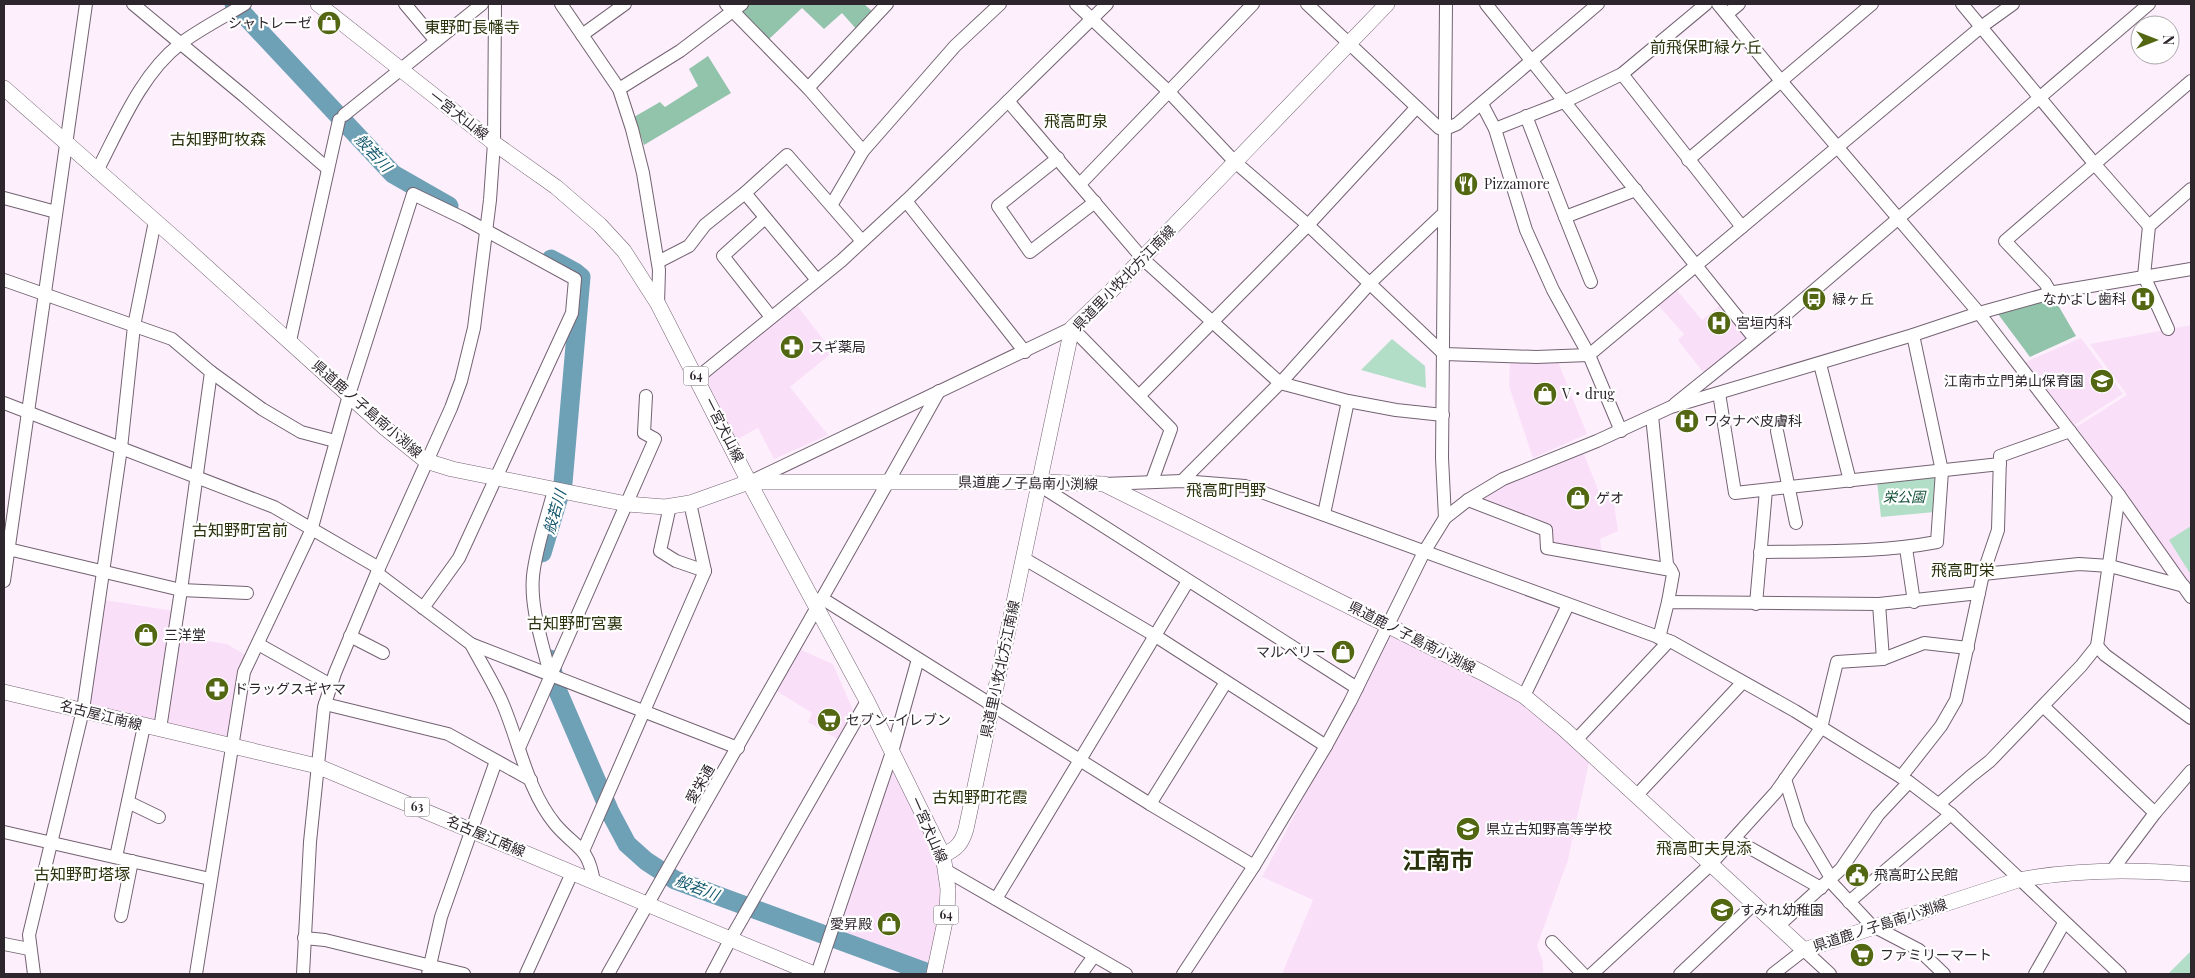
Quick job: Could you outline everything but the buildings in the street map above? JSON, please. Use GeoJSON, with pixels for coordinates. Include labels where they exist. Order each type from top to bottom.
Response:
{"type":"FeatureCollection","features":[{"type":"Feature","properties":{"kind":"main road","name":"一宮犬山線"},"geometry":{"type":"LineString","coordinates":[[318,4],[494,143],[556,188],[600,225],[624,251],[658,304],[750,482],[820,603],[943,855],[947,870],[947,912],[934,974]]}},
{"type":"Feature","properties":{"kind":"main road","name":"県道里小牧北方江南線"},"geometry":{"type":"LineString","coordinates":[[943,855],[953,851],[963,841],[1072,330],[1387,4]]}},
{"type":"Feature","properties":{"kind":"main road","name":"県道鹿ノ子島南小渕線"},"geometry":{"type":"LineString","coordinates":[[4,88],[155,220],[349,395],[426,461],[452,469],[627,504],[670,506],[690,503],[750,482],[1104,484],[1483,673],[1524,696],[1637,795],[1710,865],[1804,950],[2018,880],[2047,874],[2113,869],[2191,874]]}},
{"type":"Feature","properties":{"kind":"main road","name":"名古屋江南線"},"geometry":{"type":"LineString","coordinates":[[4,692],[318,766],[730,940],[816,974]]}},
{"type":"Feature","properties":{"kind":"street"},"geometry":{"type":"LineString","coordinates":[[4,581],[6,549],[28,412],[86,4]]}},
{"type":"Feature","properties":{"kind":"street"},"geometry":{"type":"LineString","coordinates":[[133,4],[328,170]]}},
{"type":"Feature","properties":{"kind":"street"},"geometry":{"type":"LineString","coordinates":[[97,171],[138,94],[168,55],[181,44],[245,4]]}},
{"type":"Feature","properties":{"kind":"street"},"geometry":{"type":"LineString","coordinates":[[405,4],[436,41]]}},
{"type":"Feature","properties":{"kind":"street"},"geometry":{"type":"LineString","coordinates":[[290,341],[341,118],[482,4]]}},
{"type":"Feature","properties":{"kind":"street"},"geometry":{"type":"LineString","coordinates":[[303,974],[304,938],[318,766],[325,704],[350,636],[450,408],[460,381],[472,337],[486,231],[494,143],[495,4]]}},
{"type":"Feature","properties":{"kind":"street"},"geometry":{"type":"LineString","coordinates":[[561,4],[619,89],[632,129],[643,173],[658,262],[658,304]]}},
{"type":"Feature","properties":{"kind":"street"},"geometry":{"type":"LineString","coordinates":[[582,35],[626,4]]}},
{"type":"Feature","properties":{"kind":"street"},"geometry":{"type":"LineString","coordinates":[[1076,4],[1168,91],[1235,162],[1308,225],[1444,354],[1536,357],[1589,355],[1981,27],[2013,4]]}},
{"type":"Feature","properties":{"kind":"street"},"geometry":{"type":"LineString","coordinates":[[697,378],[862,241],[1107,4]]}},
{"type":"Feature","properties":{"kind":"street"},"geometry":{"type":"LineString","coordinates":[[1080,184],[1253,4]]}},
{"type":"Feature","properties":{"kind":"street"},"geometry":{"type":"LineString","coordinates":[[1307,4],[1438,128],[1445,129],[1457,124],[1482,104],[1598,4]]}},
{"type":"Feature","properties":{"kind":"street"},"geometry":{"type":"LineString","coordinates":[[1445,518],[1443,415],[1446,4]]}},
{"type":"Feature","properties":{"kind":"street"},"geometry":{"type":"LineString","coordinates":[[1486,4],[1566,101],[1755,339]]}},
{"type":"Feature","properties":{"kind":"street"},"geometry":{"type":"LineString","coordinates":[[1495,129],[1566,101],[1622,74],[1706,4]]}},
{"type":"Feature","properties":{"kind":"street"},"geometry":{"type":"LineString","coordinates":[[1718,4],[1781,81],[1979,313],[2119,495],[2188,592]]}},
{"type":"Feature","properties":{"kind":"street"},"geometry":{"type":"LineString","coordinates":[[1727,14],[1739,4]]}},
{"type":"Feature","properties":{"kind":"street"},"geometry":{"type":"LineString","coordinates":[[1688,160],[1872,4]]}},
{"type":"Feature","properties":{"kind":"street"},"geometry":{"type":"LineString","coordinates":[[1962,4],[2149,226]]}},
{"type":"Feature","properties":{"kind":"street"},"geometry":{"type":"LineString","coordinates":[[1672,407],[1755,339],[2149,4]]}},
{"type":"Feature","properties":{"kind":"street"},"geometry":{"type":"LineString","coordinates":[[832,204],[863,151],[955,46],[995,5]]}},
{"type":"Feature","properties":{"kind":"street"},"geometry":{"type":"LineString","coordinates":[[619,89],[680,51],[733,6],[863,151]]}},
{"type":"Feature","properties":{"kind":"street"},"geometry":{"type":"LineString","coordinates":[[808,88],[878,7]]}},
{"type":"Feature","properties":{"kind":"street"},"geometry":{"type":"LineString","coordinates":[[1622,74],[1742,227]]}},
{"type":"Feature","properties":{"kind":"street"},"geometry":{"type":"LineString","coordinates":[[2051,293],[2045,283],[2005,241],[2191,81]]}},
{"type":"Feature","properties":{"kind":"street"},"geometry":{"type":"LineString","coordinates":[[1008,101],[1142,258],[1210,322],[1280,383],[1348,401],[1443,415]]}},
{"type":"Feature","properties":{"kind":"street"},"geometry":{"type":"LineString","coordinates":[[1482,104],[1495,129],[1526,230],[1553,290],[1589,355],[1621,430]]}},
{"type":"Feature","properties":{"kind":"street"},"geometry":{"type":"LineString","coordinates":[[1139,396],[1210,322],[1308,225],[1416,108]]}},
{"type":"Feature","properties":{"kind":"street"},"geometry":{"type":"LineString","coordinates":[[1526,116],[1591,282]]}},
{"type":"Feature","properties":{"kind":"street"},"geometry":{"type":"LineString","coordinates":[[658,262],[689,246],[705,225],[745,194],[787,155],[832,204],[862,241]]}},
{"type":"Feature","properties":{"kind":"street"},"geometry":{"type":"LineString","coordinates":[[1058,158],[998,206],[1030,252],[1095,202]]}},
{"type":"Feature","properties":{"kind":"street"},"geometry":{"type":"LineString","coordinates":[[1565,217],[1636,190]]}},
{"type":"Feature","properties":{"kind":"street"},"geometry":{"type":"LineString","coordinates":[[2168,329],[2144,276],[2149,226],[2191,190]]}},
{"type":"Feature","properties":{"kind":"street"},"geometry":{"type":"LineString","coordinates":[[196,974],[244,672],[312,530],[349,395],[414,194],[575,279],[572,313],[459,558],[423,608]]}},
{"type":"Feature","properties":{"kind":"street"},"geometry":{"type":"LineString","coordinates":[[745,194],[816,280]]}},
{"type":"Feature","properties":{"kind":"street"},"geometry":{"type":"LineString","coordinates":[[4,198],[56,212]]}},
{"type":"Feature","properties":{"kind":"street"},"geometry":{"type":"LineString","coordinates":[[906,200],[1025,352]]}},
{"type":"Feature","properties":{"kind":"street"},"geometry":{"type":"LineString","coordinates":[[1182,481],[1280,383],[1370,284],[1444,213]]}},
{"type":"Feature","properties":{"kind":"street"},"geometry":{"type":"LineString","coordinates":[[765,218],[723,256],[771,318]]}},
{"type":"Feature","properties":{"kind":"street"},"geometry":{"type":"LineString","coordinates":[[34,974],[29,948],[29,935],[83,710],[121,448],[134,326],[155,220]]}},
{"type":"Feature","properties":{"kind":"street"},"geometry":{"type":"LineString","coordinates":[[1183,974],[1254,866],[1326,746],[1357,688],[1424,552],[1445,518],[1468,500],[1503,480],[1672,407],[1820,364],[1979,313],[2051,293],[2191,269]]}},
{"type":"Feature","properties":{"kind":"street"},"geometry":{"type":"LineString","coordinates":[[4,280],[172,340],[210,372],[262,408],[301,432],[335,442]]}},
{"type":"Feature","properties":{"kind":"street"},"geometry":{"type":"LineString","coordinates":[[750,482],[939,391],[1072,330],[1171,429],[1152,481]]}},
{"type":"Feature","properties":{"kind":"street"},"geometry":{"type":"LineString","coordinates":[[1760,552],[1871,551],[1906,548],[1937,542],[1942,470],[1913,335]]}},
{"type":"Feature","properties":{"kind":"street"},"geometry":{"type":"LineString","coordinates":[[1820,364],[1850,481]]}},
{"type":"Feature","properties":{"kind":"street"},"geometry":{"type":"LineString","coordinates":[[160,730],[210,372]]}},
{"type":"Feature","properties":{"kind":"street","name":"愛栄通"},"geometry":{"type":"LineString","coordinates":[[608,974],[939,391]]}},
{"type":"Feature","properties":{"kind":"street"},"geometry":{"type":"LineString","coordinates":[[1719,393],[1735,493],[2000,464]]}},
{"type":"Feature","properties":{"kind":"street"},"geometry":{"type":"LineString","coordinates":[[519,748],[655,439],[644,433],[646,396]]}},
{"type":"Feature","properties":{"kind":"street"},"geometry":{"type":"LineString","coordinates":[[1324,514],[1348,401]]}},
{"type":"Feature","properties":{"kind":"street"},"geometry":{"type":"LineString","coordinates":[[4,403],[274,507],[378,571],[471,644],[738,748]]}},
{"type":"Feature","properties":{"kind":"street"},"geometry":{"type":"LineString","coordinates":[[1576,740],[1664,639],[1673,574],[1667,564],[1652,416]]}},
{"type":"Feature","properties":{"kind":"street"},"geometry":{"type":"LineString","coordinates":[[1777,431],[1796,523]]}},
{"type":"Feature","properties":{"kind":"street"},"geometry":{"type":"LineString","coordinates":[[1778,926],[1841,869],[1905,780],[1956,700],[1979,593],[1998,530],[2000,456],[2070,431]]}},
{"type":"Feature","properties":{"kind":"street"},"geometry":{"type":"LineString","coordinates":[[1104,484],[1182,481],[1245,486],[1664,639],[1795,711],[1905,780],[1939,804],[2120,974]]}},
{"type":"Feature","properties":{"kind":"street"},"geometry":{"type":"LineString","coordinates":[[1039,483],[1188,581],[1357,688]]}},
{"type":"Feature","properties":{"kind":"street"},"geometry":{"type":"LineString","coordinates":[[550,675],[535,613],[533,578],[537,552],[554,490]]}},
{"type":"Feature","properties":{"kind":"street"},"geometry":{"type":"LineString","coordinates":[[1756,604],[1766,490]]}},
{"type":"Feature","properties":{"kind":"street"},"geometry":{"type":"LineString","coordinates":[[1939,804],[1990,761],[2081,666],[2097,646],[2119,495]]}},
{"type":"Feature","properties":{"kind":"street"},"geometry":{"type":"LineString","coordinates":[[1468,500],[1546,530],[1547,548],[1671,570]]}},
{"type":"Feature","properties":{"kind":"street"},"geometry":{"type":"LineString","coordinates":[[583,851],[705,571],[690,503]]}},
{"type":"Feature","properties":{"kind":"street"},"geometry":{"type":"LineString","coordinates":[[670,506],[660,551],[676,561],[705,571]]}},
{"type":"Feature","properties":{"kind":"street"},"geometry":{"type":"LineString","coordinates":[[1906,548],[1914,602]]}},
{"type":"Feature","properties":{"kind":"street"},"geometry":{"type":"LineString","coordinates":[[6,549],[181,590],[247,593]]}},
{"type":"Feature","properties":{"kind":"street"},"geometry":{"type":"LineString","coordinates":[[1023,558],[1154,635],[1326,746]]}},
{"type":"Feature","properties":{"kind":"street"},"geometry":{"type":"LineString","coordinates":[[1984,574],[2079,564],[2110,566],[2188,592]]}},
{"type":"Feature","properties":{"kind":"street"},"geometry":{"type":"LineString","coordinates":[[996,899],[1188,581]]}},
{"type":"Feature","properties":{"kind":"street"},"geometry":{"type":"LineString","coordinates":[[1668,602],[1879,604],[1914,602],[1979,593]]}},
{"type":"Feature","properties":{"kind":"street"},"geometry":{"type":"LineString","coordinates":[[820,603],[918,659],[1150,804],[1254,866]]}},
{"type":"Feature","properties":{"kind":"street"},"geometry":{"type":"LineString","coordinates":[[1879,604],[1883,659]]}},
{"type":"Feature","properties":{"kind":"street"},"geometry":{"type":"LineString","coordinates":[[1524,696],[1568,605]]}},
{"type":"Feature","properties":{"kind":"street"},"geometry":{"type":"LineString","coordinates":[[350,636],[383,653]]}},
{"type":"Feature","properties":{"kind":"street"},"geometry":{"type":"LineString","coordinates":[[1592,974],[1710,865],[1785,779],[1821,728],[1837,662],[1883,659],[1924,643],[1968,648]]}},
{"type":"Feature","properties":{"kind":"street"},"geometry":{"type":"LineString","coordinates":[[258,644],[331,685]]}},
{"type":"Feature","properties":{"kind":"street"},"geometry":{"type":"LineString","coordinates":[[471,644],[502,701],[532,780],[555,823],[583,851],[591,864],[594,882]]}},
{"type":"Feature","properties":{"kind":"street"},"geometry":{"type":"LineString","coordinates":[[2097,646],[2105,655],[2191,718]]}},
{"type":"Feature","properties":{"kind":"street"},"geometry":{"type":"LineString","coordinates":[[816,974],[892,752],[918,659]]}},
{"type":"Feature","properties":{"kind":"street"},"geometry":{"type":"LineString","coordinates":[[1150,804],[1226,682]]}},
{"type":"Feature","properties":{"kind":"street"},"geometry":{"type":"LineString","coordinates":[[1637,795],[1742,682]]}},
{"type":"Feature","properties":{"kind":"street"},"geometry":{"type":"LineString","coordinates":[[712,974],[867,701]]}},
{"type":"Feature","properties":{"kind":"street"},"geometry":{"type":"LineString","coordinates":[[325,704],[448,734],[532,780]]}},
{"type":"Feature","properties":{"kind":"street"},"geometry":{"type":"LineString","coordinates":[[2043,706],[2155,814]]}},
{"type":"Feature","properties":{"kind":"street"},"geometry":{"type":"LineString","coordinates":[[116,857],[144,726]]}},
{"type":"Feature","properties":{"kind":"street"},"geometry":{"type":"LineString","coordinates":[[429,970],[441,917],[496,761]]}},
{"type":"Feature","properties":{"kind":"street"},"geometry":{"type":"LineString","coordinates":[[2113,869],[2191,771]]}},
{"type":"Feature","properties":{"kind":"street"},"geometry":{"type":"LineString","coordinates":[[1785,779],[1800,824],[1827,882]]}},
{"type":"Feature","properties":{"kind":"street"},"geometry":{"type":"LineString","coordinates":[[128,802],[159,817]]}},
{"type":"Feature","properties":{"kind":"street"},"geometry":{"type":"LineString","coordinates":[[1849,902],[1951,814]]}},
{"type":"Feature","properties":{"kind":"street"},"geometry":{"type":"LineString","coordinates":[[4,832],[210,879]]}},
{"type":"Feature","properties":{"kind":"street"},"geometry":{"type":"LineString","coordinates":[[1734,839],[1827,882],[1873,926],[1919,950],[1944,974]]}},
{"type":"Feature","properties":{"kind":"street"},"geometry":{"type":"LineString","coordinates":[[121,916],[132,861]]}},
{"type":"Feature","properties":{"kind":"street"},"geometry":{"type":"LineString","coordinates":[[947,870],[1126,974]]}},
{"type":"Feature","properties":{"kind":"street"},"geometry":{"type":"LineString","coordinates":[[526,974],[572,873]]}},
{"type":"Feature","properties":{"kind":"street"},"geometry":{"type":"LineString","coordinates":[[1680,974],[1754,904]]}},
{"type":"Feature","properties":{"kind":"street"},"geometry":{"type":"LineString","coordinates":[[2034,974],[2064,923]]}},
{"type":"Feature","properties":{"kind":"street"},"geometry":{"type":"LineString","coordinates":[[304,938],[325,940],[429,970],[464,974]]}},
{"type":"Feature","properties":{"kind":"street"},"geometry":{"type":"LineString","coordinates":[[1552,942],[1583,974]]}},
{"type":"Feature","properties":{"kind":"street"},"geometry":{"type":"LineString","coordinates":[[4,944],[29,948]]}},
{"type":"Feature","properties":{"kind":"street"},"geometry":{"type":"LineString","coordinates":[[1773,974],[1804,950],[1830,974]]}},
{"type":"Feature","properties":{"kind":"street"},"geometry":{"type":"LineString","coordinates":[[1081,974],[1094,956]]}},
{"type":"Feature","properties":{"kind":"shaded area"},"geometry":{"type":"Polygon","coordinates":[[[1674,287],[1702,320],[1723,303],[1753,339],[1706,376],[1678,340],[1684,334],[1656,303],[1674,287]]]}},
{"type":"Feature","properties":{"kind":"shaded area"},"geometry":{"type":"Polygon","coordinates":[[[796,304],[833,352],[790,387],[828,435],[774,459],[758,428],[736,440],[704,379],[796,304]]]}},
{"type":"Feature","properties":{"kind":"shaded area"},"geometry":{"type":"Polygon","coordinates":[[[2191,325],[2191,595],[2073,429],[2127,395],[2090,344],[2191,325]]]}},
{"type":"Feature","properties":{"kind":"shaded area"},"geometry":{"type":"Polygon","coordinates":[[[2081,338],[2123,394],[2071,427],[2021,364],[2081,338]]]}},
{"type":"Feature","properties":{"kind":"shaded area"},"geometry":{"type":"Polygon","coordinates":[[[1557,359],[1587,434],[1533,458],[1509,386],[1510,360],[1557,359]]]}},
{"type":"Feature","properties":{"kind":"shaded area"},"geometry":{"type":"Polygon","coordinates":[[[1584,454],[1602,500],[1613,496],[1618,531],[1600,539],[1602,555],[1549,546],[1548,528],[1473,500],[1495,486],[1584,454]]]}},
{"type":"Feature","properties":{"kind":"shaded area"},"geometry":{"type":"Polygon","coordinates":[[[105,600],[174,611],[158,724],[87,707],[105,600]]]}},
{"type":"Feature","properties":{"kind":"shaded area"},"geometry":{"type":"Polygon","coordinates":[[[1391,631],[1523,700],[1590,758],[1568,860],[1537,946],[1543,962],[1543,974],[1282,974],[1313,900],[1262,877],[1391,631]]]}},
{"type":"Feature","properties":{"kind":"shaded area"},"geometry":{"type":"Polygon","coordinates":[[[177,636],[227,644],[247,656],[230,742],[164,728],[177,636]]]}},
{"type":"Feature","properties":{"kind":"shaded area"},"geometry":{"type":"Polygon","coordinates":[[[799,649],[833,664],[855,715],[841,741],[808,722],[812,713],[775,690],[799,649]]]}},
{"type":"Feature","properties":{"kind":"shaded area"},"geometry":{"type":"Polygon","coordinates":[[[893,764],[939,856],[945,891],[932,972],[833,934],[893,764]]]}},
{"type":"Feature","properties":{"kind":"green space"},"geometry":{"type":"Polygon","coordinates":[[[747,4],[864,4],[874,13],[857,30],[842,13],[824,29],[802,8],[767,41],[738,11],[747,4]]]}},
{"type":"Feature","properties":{"kind":"green space"},"geometry":{"type":"Polygon","coordinates":[[[708,56],[731,93],[644,145],[634,117],[660,102],[665,107],[698,86],[689,69],[708,56]]]}},
{"type":"Feature","properties":{"kind":"green space"},"geometry":{"type":"Polygon","coordinates":[[[2051,293],[2076,336],[2030,357],[1995,310],[2051,293]]]}},
{"type":"Feature","properties":{"kind":"green space"},"geometry":{"type":"Polygon","coordinates":[[[1392,339],[1425,366],[1426,388],[1361,370],[1392,339]]]}},
{"type":"Feature","properties":{"kind":"green space","name":"栄公園"},"geometry":{"type":"Polygon","coordinates":[[[1938,474],[1935,512],[1881,517],[1877,481],[1938,474]]]}},
{"type":"Feature","properties":{"kind":"green space"},"geometry":{"type":"Polygon","coordinates":[[[2191,526],[2191,575],[2169,540],[2191,526]]]}},
{"type":"Feature","properties":{"kind":"green space"},"geometry":{"type":"Polygon","coordinates":[[[2191,951],[2191,974],[2168,974],[2191,951]]]}},
{"type":"Feature","properties":{"kind":"waterway","name":"般若川"},"geometry":{"type":"LineString","coordinates":[[234,4],[393,174],[449,206]]}},
{"type":"Feature","properties":{"kind":"waterway","name":"般若川"},"geometry":{"type":"LineString","coordinates":[[542,553],[563,483],[581,277],[551,259]]}},
{"type":"Feature","properties":{"kind":"waterway","name":"般若川"},"geometry":{"type":"LineString","coordinates":[[550,659],[556,687],[610,812],[627,844],[646,861],[675,880],[931,974]]}},
{"type":"Feature","properties":{"kind":"place","name":"シャトレーゼ"},"geometry":{"type":"Point","coordinates":[329,23]}},
{"type":"Feature","properties":{"kind":"place","name":"Pizzamore"},"geometry":{"type":"Point","coordinates":[1466,184]}},
{"type":"Feature","properties":{"kind":"place","name":"緑ヶ丘"},"geometry":{"type":"Point","coordinates":[1814,299]}},
{"type":"Feature","properties":{"kind":"place","name":"なかよし歯科"},"geometry":{"type":"Point","coordinates":[2143,299]}},
{"type":"Feature","properties":{"kind":"place","name":"宮垣内科"},"geometry":{"type":"Point","coordinates":[1719,323]}},
{"type":"Feature","properties":{"kind":"place","name":"スギ薬局"},"geometry":{"type":"Point","coordinates":[792,347]}},
{"type":"Feature","properties":{"kind":"place","name":"江南市立門弟山保育園"},"geometry":{"type":"Point","coordinates":[2102,381]}},
{"type":"Feature","properties":{"kind":"place","name":"V・drug"},"geometry":{"type":"Point","coordinates":[1545,394]}},
{"type":"Feature","properties":{"kind":"place","name":"ワタナベ皮膚科"},"geometry":{"type":"Point","coordinates":[1687,421]}},
{"type":"Feature","properties":{"kind":"place","name":"ゲオ"},"geometry":{"type":"Point","coordinates":[1578,498]}},
{"type":"Feature","properties":{"kind":"place","name":"三洋堂"},"geometry":{"type":"Point","coordinates":[146,635]}},
{"type":"Feature","properties":{"kind":"place","name":"マルベリー"},"geometry":{"type":"Point","coordinates":[1343,652]}},
{"type":"Feature","properties":{"kind":"place","name":"ドラッグスギヤマ"},"geometry":{"type":"Point","coordinates":[217,689]}},
{"type":"Feature","properties":{"kind":"place","name":"セブン-イレブン"},"geometry":{"type":"Point","coordinates":[829,720]}},
{"type":"Feature","properties":{"kind":"place","name":"県立古知野高等学校"},"geometry":{"type":"Point","coordinates":[1468,829]}},
{"type":"Feature","properties":{"kind":"place","name":"飛高町公民館"},"geometry":{"type":"Point","coordinates":[1857,875]}},
{"type":"Feature","properties":{"kind":"place","name":"すみれ幼稚園"},"geometry":{"type":"Point","coordinates":[1722,910]}},
{"type":"Feature","properties":{"kind":"place","name":"愛昇殿"},"geometry":{"type":"Point","coordinates":[889,924]}},
{"type":"Feature","properties":{"kind":"place","name":"ファミリーマート"},"geometry":{"type":"Point","coordinates":[1862,955]}},
{"type":"Feature","properties":{"kind":"district","name":"東野町長幡寺"},"geometry":{"type":"Point","coordinates":[472,27]}},
{"type":"Feature","properties":{"kind":"district","name":"前飛保町緑ケ丘"},"geometry":{"type":"Point","coordinates":[1706,47]}},
{"type":"Feature","properties":{"kind":"district","name":"飛高町泉"},"geometry":{"type":"Point","coordinates":[1076,121]}},
{"type":"Feature","properties":{"kind":"district","name":"古知野町牧森"},"geometry":{"type":"Point","coordinates":[218,139]}},
{"type":"Feature","properties":{"kind":"district","name":"飛高町門野"},"geometry":{"type":"Point","coordinates":[1226,490]}},
{"type":"Feature","properties":{"kind":"district","name":"古知野町宮前"},"geometry":{"type":"Point","coordinates":[240,530]}},
{"type":"Feature","properties":{"kind":"district","name":"飛高町栄"},"geometry":{"type":"Point","coordinates":[1963,570]}},
{"type":"Feature","properties":{"kind":"district","name":"古知野町宮裏"},"geometry":{"type":"Point","coordinates":[575,623]}},
{"type":"Feature","properties":{"kind":"district","name":"古知野町花霞"},"geometry":{"type":"Point","coordinates":[980,797]}},
{"type":"Feature","properties":{"kind":"district","name":"飛高町夫見添"},"geometry":{"type":"Point","coordinates":[1704,848]}},
{"type":"Feature","properties":{"kind":"district","name":"江南市"},"geometry":{"type":"Point","coordinates":[1438,861]}},
{"type":"Feature","properties":{"kind":"district","name":"古知野町塔塚"},"geometry":{"type":"Point","coordinates":[82,874]}}]}
